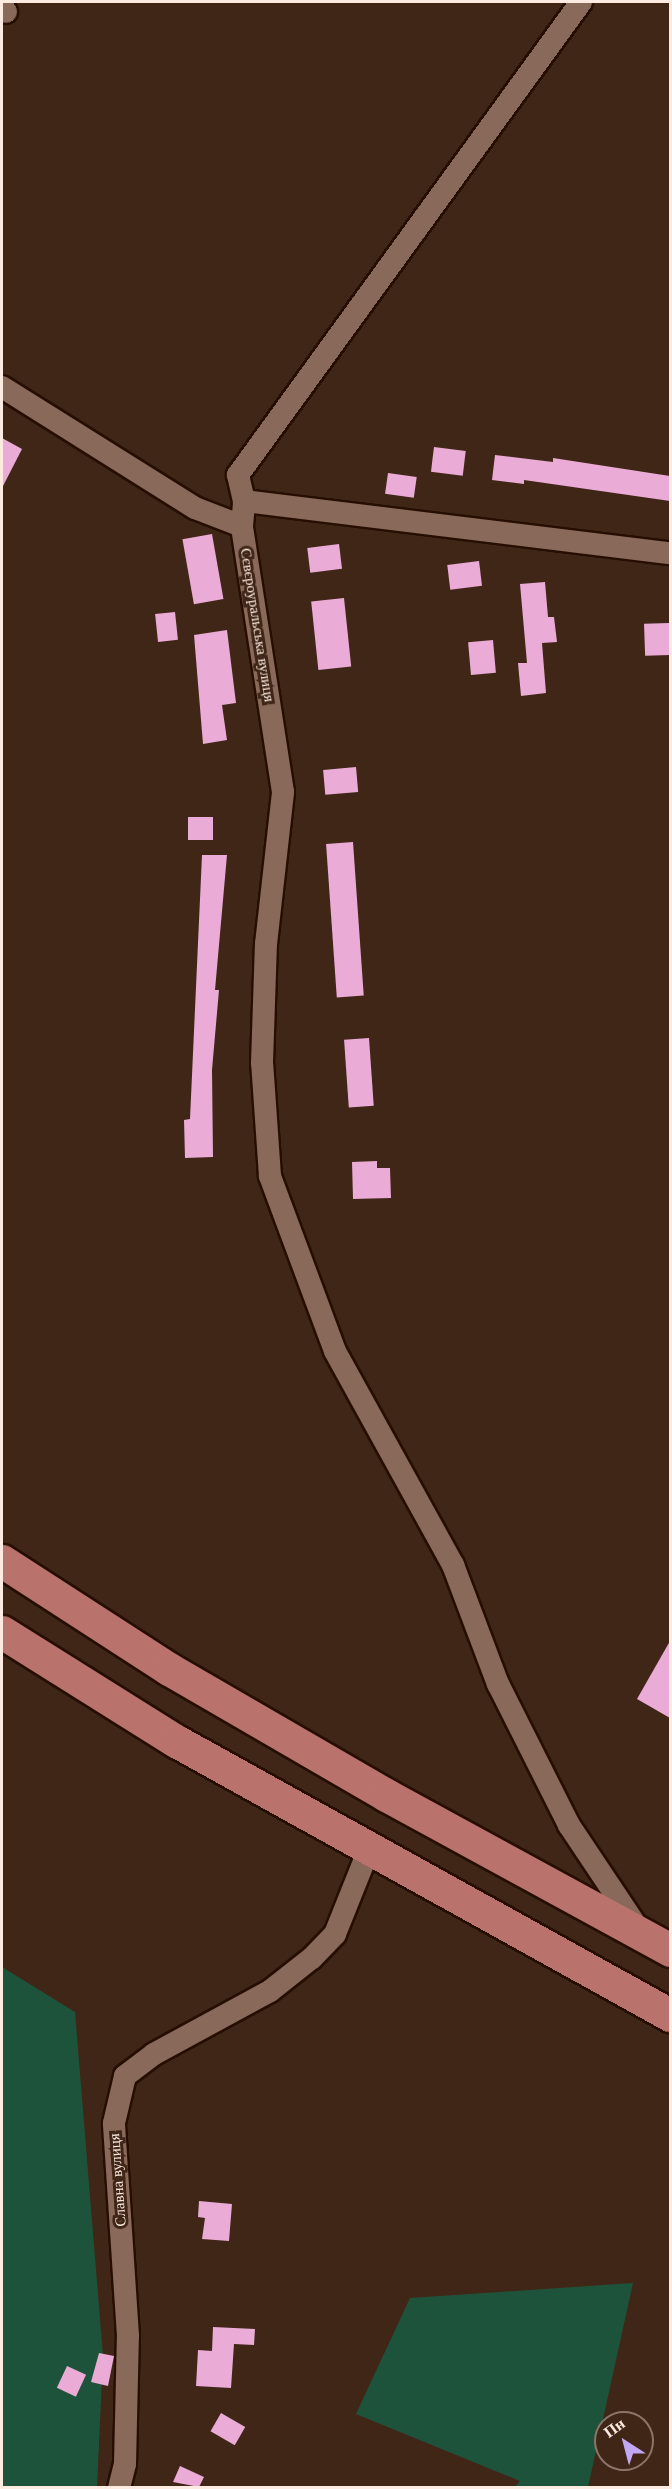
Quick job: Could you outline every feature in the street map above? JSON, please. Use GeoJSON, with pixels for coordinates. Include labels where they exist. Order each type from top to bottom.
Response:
{"type":"FeatureCollection","features":[{"type":"Feature","properties":{"kind":"main road"},"geometry":{"type":"LineString","coordinates":[[2,1561],[169,1670],[386,1795],[670,1950]]}},
{"type":"Feature","properties":{"kind":"main road"},"geometry":{"type":"LineString","coordinates":[[2,1632],[176,1742],[670,2014]]}},
{"type":"Feature","properties":{"kind":"street","name":"Сєвєроуральська вулиця"},"geometry":{"type":"LineString","coordinates":[[581,2],[238,475],[244,501],[242,526],[283,792],[266,944],[262,1063],[270,1176],[335,1351],[453,1565],[498,1684],[569,1825],[641,1933]]}},
{"type":"Feature","properties":{"kind":"street"},"geometry":{"type":"LineString","coordinates":[[2,387],[195,508],[242,526]]}},
{"type":"Feature","properties":{"kind":"street"},"geometry":{"type":"LineString","coordinates":[[244,501],[670,553]]}},
{"type":"Feature","properties":{"kind":"street","name":"Славна вулиця"},"geometry":{"type":"LineString","coordinates":[[119,2487],[125,2464],[128,2336],[114,2123],[125,2076],[154,2054],[270,1991],[312,1958],[335,1934],[369,1849]]}},
{"type":"Feature","properties":{"kind":"green space"},"geometry":{"type":"Polygon","coordinates":[[[2,1967],[75,2012],[103,2356],[97,2487],[2,2487],[2,1967]]]}},
{"type":"Feature","properties":{"kind":"green space"},"geometry":{"type":"Polygon","coordinates":[[[633,2283],[605,2411],[594,2411],[594,2460],[588,2487],[515,2487],[520,2481],[356,2414],[410,2298],[633,2283]]]}},
{"type":"Feature","properties":{"kind":"building"},"geometry":{"type":"Polygon","coordinates":[[[2,438],[22,449],[2,488],[2,438]]]}},
{"type":"Feature","properties":{"kind":"building"},"geometry":{"type":"Polygon","coordinates":[[[434,447],[466,451],[463,476],[431,472],[434,447]]]}},
{"type":"Feature","properties":{"kind":"building"},"geometry":{"type":"Polygon","coordinates":[[[495,455],[553,462],[553,458],[670,476],[670,501],[524,480],[524,484],[492,480],[495,455]]]}},
{"type":"Feature","properties":{"kind":"building"},"geometry":{"type":"Polygon","coordinates":[[[388,473],[417,477],[414,498],[385,494],[388,473]]]}},
{"type":"Feature","properties":{"kind":"building"},"geometry":{"type":"Polygon","coordinates":[[[212,534],[223,599],[194,604],[182,539],[212,534]]]}},
{"type":"Feature","properties":{"kind":"building"},"geometry":{"type":"Polygon","coordinates":[[[339,544],[342,569],[310,573],[307,548],[339,544]]]}},
{"type":"Feature","properties":{"kind":"building"},"geometry":{"type":"Polygon","coordinates":[[[479,561],[482,586],[450,590],[447,565],[479,561]]]}},
{"type":"Feature","properties":{"kind":"building"},"geometry":{"type":"Polygon","coordinates":[[[545,582],[548,617],[554,617],[557,642],[542,643],[546,693],[521,696],[518,663],[527,663],[520,584],[545,582]]]}},
{"type":"Feature","properties":{"kind":"building"},"geometry":{"type":"Polygon","coordinates":[[[344,598],[351,667],[318,670],[311,601],[344,598]]]}},
{"type":"Feature","properties":{"kind":"building"},"geometry":{"type":"Polygon","coordinates":[[[175,612],[178,640],[158,642],[155,614],[175,612]]]}},
{"type":"Feature","properties":{"kind":"building"},"geometry":{"type":"Polygon","coordinates":[[[669,623],[670,655],[645,656],[644,624],[669,623]]]}},
{"type":"Feature","properties":{"kind":"building"},"geometry":{"type":"Polygon","coordinates":[[[227,630],[236,703],[222,705],[227,740],[203,744],[194,635],[227,630]]]}},
{"type":"Feature","properties":{"kind":"building"},"geometry":{"type":"Polygon","coordinates":[[[493,640],[496,673],[471,675],[468,642],[493,640]]]}},
{"type":"Feature","properties":{"kind":"building"},"geometry":{"type":"Polygon","coordinates":[[[356,767],[358,792],[325,795],[323,770],[356,767]]]}},
{"type":"Feature","properties":{"kind":"building"},"geometry":{"type":"Polygon","coordinates":[[[188,817],[213,817],[213,840],[188,840],[188,817]]]}},
{"type":"Feature","properties":{"kind":"building"},"geometry":{"type":"Polygon","coordinates":[[[353,842],[364,996],[337,998],[326,844],[353,842]]]}},
{"type":"Feature","properties":{"kind":"building"},"geometry":{"type":"Polygon","coordinates":[[[202,855],[227,855],[215,990],[219,990],[212,1070],[213,1157],[185,1158],[184,1120],[190,1119],[202,855]]]}},
{"type":"Feature","properties":{"kind":"building"},"geometry":{"type":"Polygon","coordinates":[[[369,1038],[374,1106],[349,1108],[344,1040],[369,1038]]]}},
{"type":"Feature","properties":{"kind":"building"},"geometry":{"type":"Polygon","coordinates":[[[377,1161],[377,1168],[390,1168],[391,1198],[353,1199],[352,1162],[377,1161]]]}},
{"type":"Feature","properties":{"kind":"building"},"geometry":{"type":"Polygon","coordinates":[[[670,1641],[670,1718],[637,1699],[670,1641]]]}},
{"type":"Feature","properties":{"kind":"building"},"geometry":{"type":"Polygon","coordinates":[[[199,2201],[232,2204],[229,2241],[202,2239],[205,2218],[198,2217],[199,2201]]]}},
{"type":"Feature","properties":{"kind":"building"},"geometry":{"type":"Polygon","coordinates":[[[213,2327],[255,2329],[254,2345],[234,2344],[231,2388],[196,2386],[198,2350],[212,2351],[213,2327]]]}},
{"type":"Feature","properties":{"kind":"building"},"geometry":{"type":"Polygon","coordinates":[[[99,2353],[114,2356],[108,2386],[91,2382],[99,2353]]]}},
{"type":"Feature","properties":{"kind":"building"},"geometry":{"type":"Polygon","coordinates":[[[67,2366],[86,2375],[76,2397],[57,2388],[67,2366]]]}},
{"type":"Feature","properties":{"kind":"building"},"geometry":{"type":"Polygon","coordinates":[[[221,2413],[245,2427],[235,2445],[210,2431],[221,2413]]]}},
{"type":"Feature","properties":{"kind":"building"},"geometry":{"type":"Polygon","coordinates":[[[180,2466],[204,2477],[199,2487],[173,2482],[180,2466]]]}}]}
